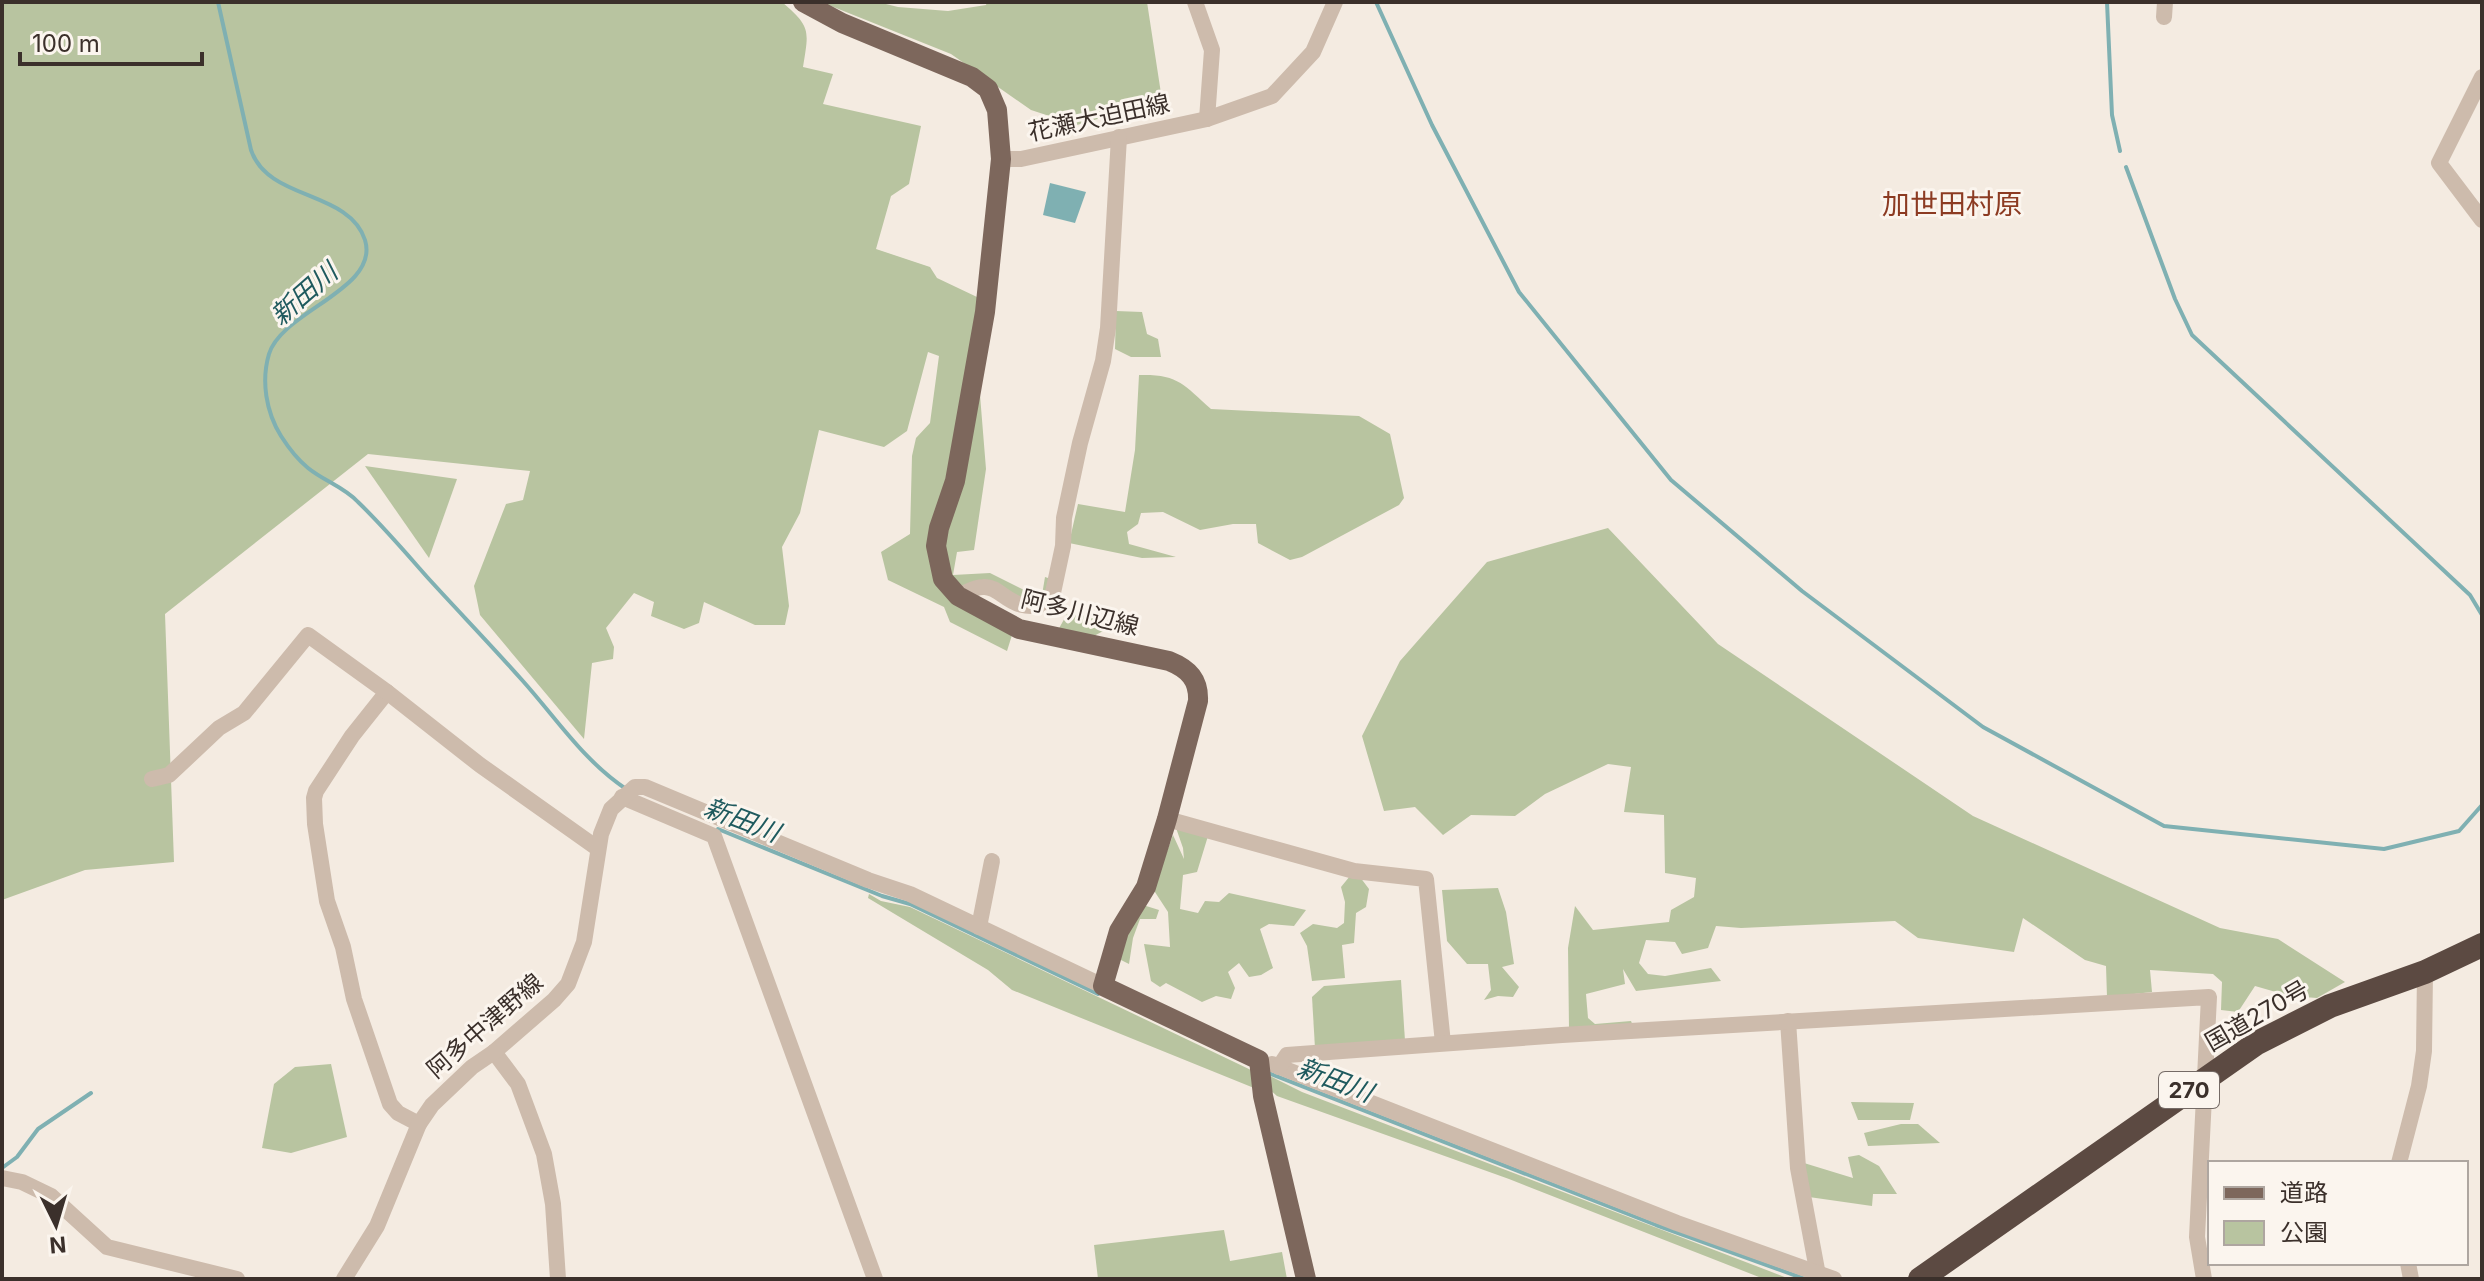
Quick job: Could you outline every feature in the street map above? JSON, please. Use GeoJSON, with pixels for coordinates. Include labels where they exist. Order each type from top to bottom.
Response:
{"type":"FeatureCollection","features":[{"type":"Feature","properties":{"kind":"highway","name":"国道270号"},"geometry":{"type":"LineString","coordinates":[[1920,1279],[2206,1078],[2281,1029],[2330,1006],[2425,972],[2482,945]]}},
{"type":"Feature","properties":{"kind":"main road"},"geometry":{"type":"LineString","coordinates":[[803,2],[842,23],[972,77],[988,89],[997,110],[1001,159],[985,312],[955,481],[936,546],[943,579],[958,596]]}},
{"type":"Feature","properties":{"kind":"main road","name":"阿多川辺線"},"geometry":{"type":"LineString","coordinates":[[958,596],[1019,629],[1169,661],[1192,675],[1197,684],[1198,701],[1146,887],[1119,931],[1103,986]]}},
{"type":"Feature","properties":{"kind":"main road"},"geometry":{"type":"LineString","coordinates":[[1103,986],[1264,1066],[1306,1279]]}},
{"type":"Feature","properties":{"kind":"street","name":"花瀬大迫田線"},"geometry":{"type":"LineString","coordinates":[[1197,2],[1212,50],[1207,119]]}},
{"type":"Feature","properties":{"kind":"street","name":"花瀬大迫田線"},"geometry":{"type":"LineString","coordinates":[[1001,159],[1021,159],[1207,119],[1272,96],[1313,52],[1335,2]]}},
{"type":"Feature","properties":{"kind":"street"},"geometry":{"type":"LineString","coordinates":[[2482,77],[2439,163],[2482,220]]}},
{"type":"Feature","properties":{"kind":"street"},"geometry":{"type":"LineString","coordinates":[[958,596],[981,586],[990,588],[1008,602],[1024,606],[1039,607],[1051,602],[1063,546],[1064,518],[1080,443],[1103,361],[1108,328],[1119,137]]}},
{"type":"Feature","properties":{"kind":"street"},"geometry":{"type":"LineString","coordinates":[[152,779],[169,775],[219,728],[244,713],[308,635],[480,765],[597,848]]}},
{"type":"Feature","properties":{"kind":"street"},"geometry":{"type":"LineString","coordinates":[[387,692],[352,736],[316,791],[315,824],[327,901],[343,947],[359,1013],[390,1104],[398,1113],[419,1124]]}},
{"type":"Feature","properties":{"kind":"street"},"geometry":{"type":"LineString","coordinates":[[627,794],[645,787],[868,880],[910,894],[1103,986]]}},
{"type":"Feature","properties":{"kind":"street"},"geometry":{"type":"LineString","coordinates":[[627,794],[714,836],[875,1279]]}},
{"type":"Feature","properties":{"kind":"street","name":"阿多中津野線"},"geometry":{"type":"LineString","coordinates":[[344,1279],[377,1226],[419,1124],[432,1105],[454,1082],[554,1000],[568,984],[584,942],[597,848],[607,818],[627,794]]}},
{"type":"Feature","properties":{"kind":"street"},"geometry":{"type":"LineString","coordinates":[[1167,819],[1354,871],[1426,879],[1443,1043]]}},
{"type":"Feature","properties":{"kind":"street"},"geometry":{"type":"LineString","coordinates":[[979,927],[992,861]]}},
{"type":"Feature","properties":{"kind":"street"},"geometry":{"type":"LineString","coordinates":[[2400,1161],[2419,1086],[2424,1051],[2425,972]]}},
{"type":"Feature","properties":{"kind":"street"},"geometry":{"type":"LineString","coordinates":[[1264,1066],[1287,1055],[1443,1043],[2209,997],[2197,1237],[2204,1279]]}},
{"type":"Feature","properties":{"kind":"street"},"geometry":{"type":"LineString","coordinates":[[1788,1021],[1798,1168],[1826,1277]]}},
{"type":"Feature","properties":{"kind":"street"},"geometry":{"type":"LineString","coordinates":[[494,1052],[518,1084],[544,1154],[553,1204],[558,1279]]}},
{"type":"Feature","properties":{"kind":"street"},"geometry":{"type":"LineString","coordinates":[[1264,1066],[1311,1080],[1826,1277]]}},
{"type":"Feature","properties":{"kind":"street"},"geometry":{"type":"LineString","coordinates":[[2,1178],[22,1182],[51,1196],[107,1247],[237,1279]]}},
{"type":"Feature","properties":{"kind":"green space"},"geometry":{"type":"Polygon","coordinates":[[[2,2],[782,2],[806,30],[803,67],[833,74],[823,104],[921,126],[909,184],[891,196],[876,249],[930,267],[937,278],[977,297],[986,469],[974,550],[957,552],[953,575],[990,573],[1034,595],[1042,595],[1045,577],[1051,579],[1046,600],[958,589],[1012,635],[1007,651],[950,622],[944,607],[888,580],[881,552],[910,534],[912,456],[916,438],[930,423],[939,356],[928,352],[907,431],[884,447],[819,430],[800,513],[782,547],[789,606],[785,625],[755,625],[704,602],[699,623],[684,629],[651,616],[654,602],[634,593],[606,628],[614,647],[613,659],[592,663],[584,739],[480,615],[474,586],[506,504],[523,500],[530,471],[368,454],[165,614],[174,862],[85,870],[2,900],[2,2]]]}},
{"type":"Feature","properties":{"kind":"green space"},"geometry":{"type":"Polygon","coordinates":[[[821,2],[878,2],[898,7],[948,11],[986,5],[987,2],[1147,2],[1162,100],[1077,125],[1031,110],[951,54],[821,2]]]}},
{"type":"Feature","properties":{"kind":"green space"},"geometry":{"type":"Polygon","coordinates":[[[1116,311],[1142,312],[1147,334],[1158,339],[1161,357],[1131,357],[1115,349],[1116,311]]]}},
{"type":"Feature","properties":{"kind":"green space"},"geometry":{"type":"Polygon","coordinates":[[[1139,375],[1163,376],[1179,382],[1211,409],[1359,416],[1390,434],[1404,498],[1399,505],[1302,557],[1290,560],[1258,543],[1256,524],[1233,524],[1200,530],[1163,512],[1141,513],[1138,524],[1127,532],[1129,544],[1176,557],[1142,558],[1069,543],[1078,504],[1125,512],[1135,450],[1139,375]]]}},
{"type":"Feature","properties":{"kind":"green space"},"geometry":{"type":"Polygon","coordinates":[[[365,466],[457,479],[429,558],[365,466]]]}},
{"type":"Feature","properties":{"kind":"green space"},"geometry":{"type":"Polygon","coordinates":[[[1608,528],[1718,644],[1973,816],[2220,928],[2278,939],[2345,982],[2317,998],[2290,996],[2255,986],[2238,1012],[2221,1010],[2222,982],[2213,974],[2150,970],[2152,992],[2107,997],[2106,966],[2085,960],[2023,918],[2014,952],[1918,938],[1895,921],[1741,928],[1716,926],[1708,948],[1682,954],[1675,942],[1646,940],[1639,963],[1648,974],[1665,976],[1711,968],[1721,981],[1636,991],[1623,969],[1625,984],[1586,994],[1588,1018],[1595,1024],[1631,1021],[1633,1026],[1569,1028],[1568,948],[1575,906],[1593,930],[1669,922],[1671,910],[1694,897],[1696,878],[1665,873],[1664,815],[1624,812],[1631,767],[1608,764],[1545,794],[1515,816],[1471,815],[1443,835],[1415,807],[1384,811],[1362,736],[1400,661],[1487,562],[1608,528]]]}},
{"type":"Feature","properties":{"kind":"green space"},"geometry":{"type":"Polygon","coordinates":[[[1067,614],[1109,618],[1117,615],[1122,621],[1092,637],[1057,632],[1067,614]]]}},
{"type":"Feature","properties":{"kind":"green space"},"geometry":{"type":"Polygon","coordinates":[[[1175,825],[1208,836],[1197,872],[1183,875],[1180,909],[1198,913],[1205,901],[1219,902],[1229,893],[1306,910],[1294,926],[1269,924],[1260,929],[1273,968],[1249,977],[1239,963],[1228,972],[1235,988],[1231,999],[1216,996],[1202,1002],[1166,983],[1160,987],[1151,981],[1144,944],[1170,947],[1168,912],[1153,889],[1173,835],[1184,859],[1175,825]]]}},
{"type":"Feature","properties":{"kind":"green space"},"geometry":{"type":"Polygon","coordinates":[[[1350,876],[1360,877],[1369,889],[1366,907],[1356,913],[1354,943],[1342,945],[1345,978],[1312,981],[1307,946],[1300,933],[1313,924],[1337,928],[1344,923],[1345,902],[1341,887],[1350,876]]]}},
{"type":"Feature","properties":{"kind":"green space"},"geometry":{"type":"Polygon","coordinates":[[[1498,888],[1506,912],[1514,964],[1502,967],[1519,987],[1513,997],[1498,996],[1484,1000],[1491,990],[1488,964],[1467,964],[1447,941],[1442,890],[1498,888]]]}},
{"type":"Feature","properties":{"kind":"green space"},"geometry":{"type":"Polygon","coordinates":[[[869,894],[881,901],[910,907],[1251,1070],[1254,1088],[1012,990],[988,970],[868,898],[869,894]]]}},
{"type":"Feature","properties":{"kind":"green space"},"geometry":{"type":"Polygon","coordinates":[[[1143,905],[1159,910],[1156,919],[1140,919],[1129,964],[1115,957],[1143,905]]]}},
{"type":"Feature","properties":{"kind":"green space"},"geometry":{"type":"Polygon","coordinates":[[[1401,980],[1405,1041],[1315,1048],[1312,997],[1324,986],[1401,980]]]}},
{"type":"Feature","properties":{"kind":"green space"},"geometry":{"type":"Polygon","coordinates":[[[331,1064],[347,1137],[291,1153],[262,1148],[274,1084],[295,1067],[331,1064]]]}},
{"type":"Feature","properties":{"kind":"green space"},"geometry":{"type":"Polygon","coordinates":[[[1268,1075],[1302,1092],[1790,1279],[1764,1279],[1509,1179],[1277,1096],[1268,1088],[1268,1075]]]}},
{"type":"Feature","properties":{"kind":"green space"},"geometry":{"type":"Polygon","coordinates":[[[1851,1102],[1914,1103],[1910,1120],[1858,1120],[1851,1102]]]}},
{"type":"Feature","properties":{"kind":"green space"},"geometry":{"type":"Polygon","coordinates":[[[1901,1124],[1918,1124],[1940,1143],[1868,1146],[1864,1133],[1901,1124]]]}},
{"type":"Feature","properties":{"kind":"green space"},"geometry":{"type":"Polygon","coordinates":[[[1859,1155],[1879,1166],[1897,1194],[1873,1194],[1872,1206],[1809,1197],[1804,1163],[1853,1178],[1848,1157],[1859,1155]]]}},
{"type":"Feature","properties":{"kind":"green space"},"geometry":{"type":"Polygon","coordinates":[[[1224,1230],[1230,1261],[1282,1252],[1287,1279],[1098,1279],[1094,1245],[1224,1230]]]}},
{"type":"Feature","properties":{"kind":"water"},"geometry":{"type":"Polygon","coordinates":[[[1050,183],[1086,192],[1075,223],[1043,215],[1050,183]]]}},
{"type":"Feature","properties":{"kind":"waterway","name":"新田川"},"geometry":{"type":"LineString","coordinates":[[218,2],[251,150],[260,166],[290,188],[343,212],[356,224],[365,240],[366,257],[358,272],[345,286],[292,325],[277,339],[269,354],[265,385],[276,427],[304,464],[352,497],[376,520],[522,680],[583,752],[626,789]]}},
{"type":"Feature","properties":{"kind":"waterway"},"geometry":{"type":"LineString","coordinates":[[1376,2],[1432,125],[1519,292],[1671,480],[1802,591],[1983,727],[2164,826],[2384,849],[2459,831],[2482,805]]}},
{"type":"Feature","properties":{"kind":"waterway"},"geometry":{"type":"LineString","coordinates":[[2107,2],[2112,115],[2120,151]]}},
{"type":"Feature","properties":{"kind":"waterway"},"geometry":{"type":"LineString","coordinates":[[2126,167],[2175,299],[2192,335],[2470,595],[2482,615]]}},
{"type":"Feature","properties":{"kind":"waterway","name":"新田川"},"geometry":{"type":"LineString","coordinates":[[718,829],[882,896],[910,904],[1098,994]]}},
{"type":"Feature","properties":{"kind":"waterway","name":"新田川"},"geometry":{"type":"LineString","coordinates":[[1266,1072],[1656,1225],[1805,1279]]}},
{"type":"Feature","properties":{"kind":"waterway"},"geometry":{"type":"LineString","coordinates":[[2,1168],[17,1157],[38,1129],[91,1093]]}},
{"type":"Feature","properties":{"kind":"district","name":"加世田村原"},"geometry":{"type":"Point","coordinates":[1952,204]}}]}
